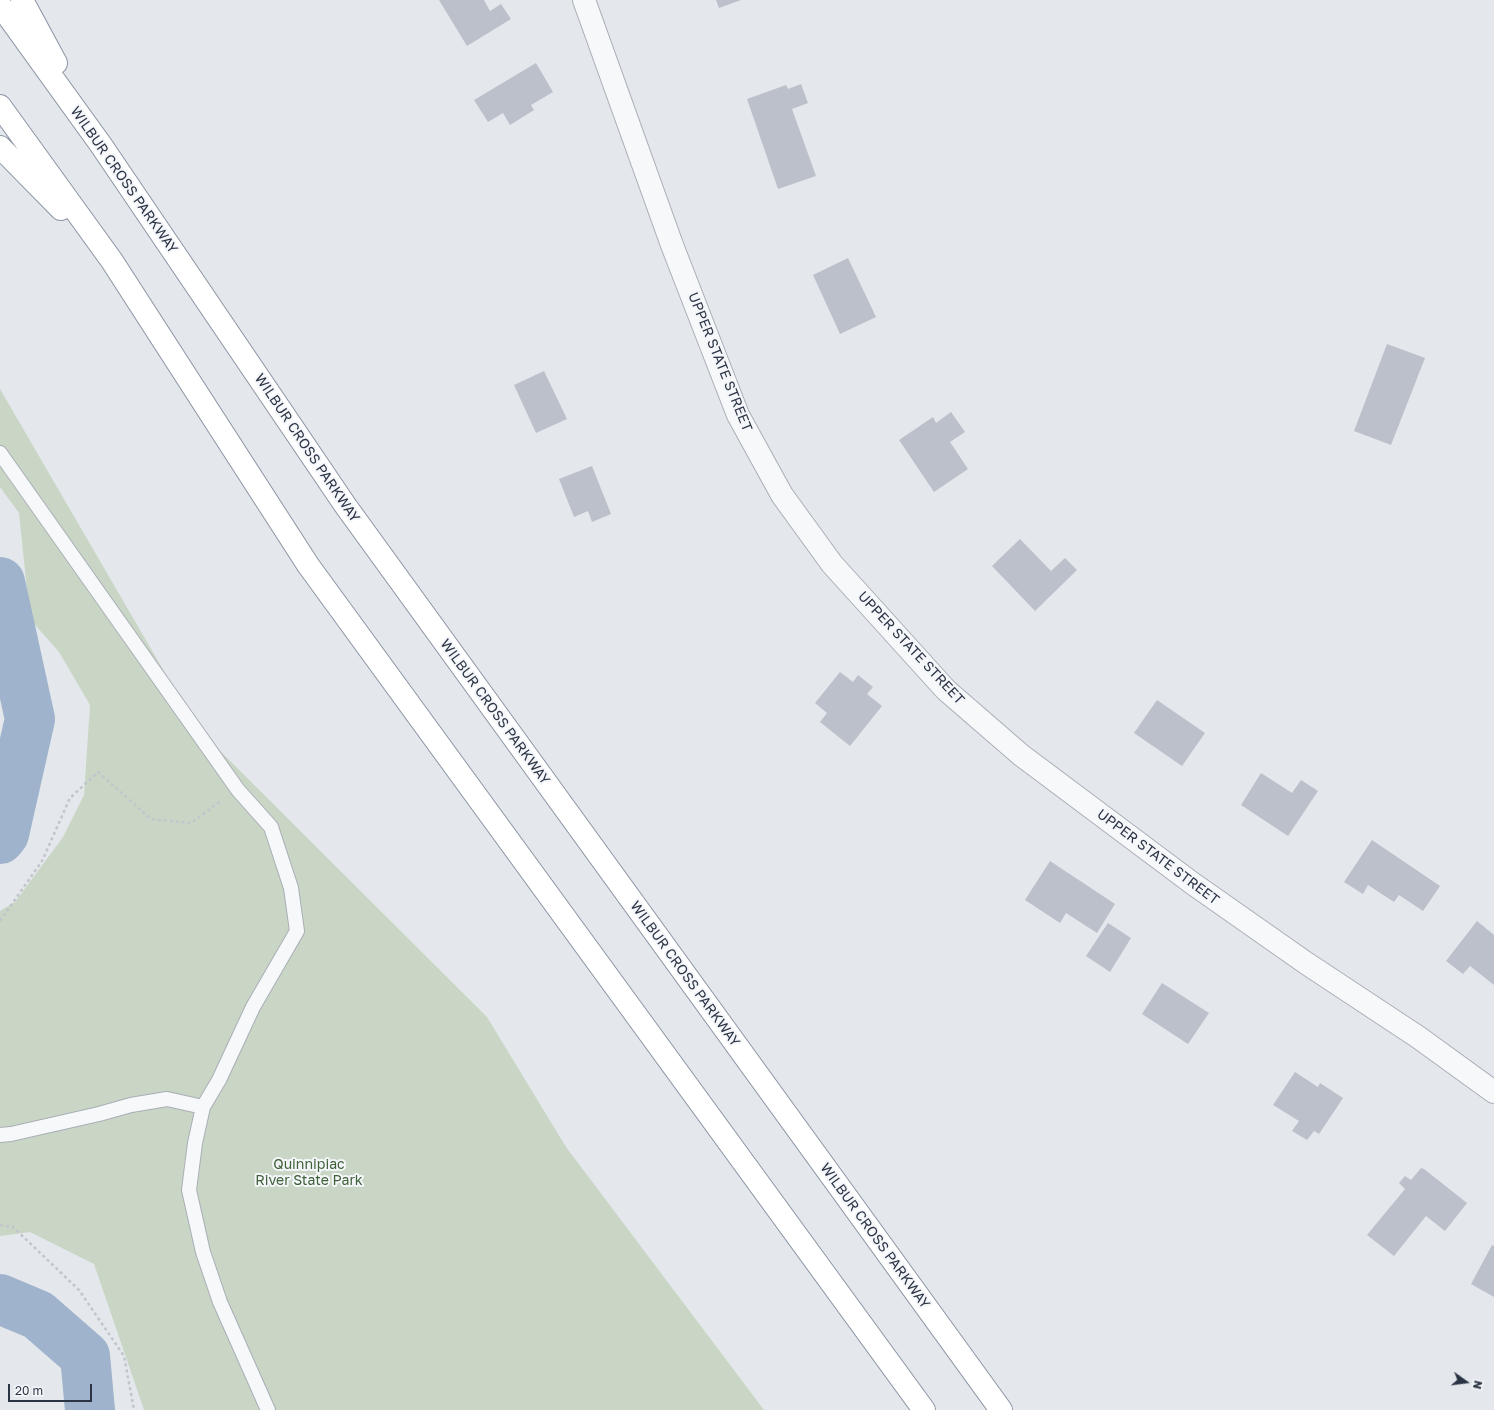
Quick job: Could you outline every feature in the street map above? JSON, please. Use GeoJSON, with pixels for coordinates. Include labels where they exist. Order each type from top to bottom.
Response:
{"type":"FeatureCollection","features":[{"type":"Feature","properties":{"kind":"highway"},"geometry":{"type":"LineString","coordinates":[[22,0],[101,145]]}},
{"type":"Feature","properties":{"kind":"highway","name":"WILBUR CROSS PARKWAY"},"geometry":{"type":"LineString","coordinates":[[0,5],[101,145],[345,505],[1001,1410]]}},
{"type":"Feature","properties":{"kind":"highway"},"geometry":{"type":"LineString","coordinates":[[0,106],[112,261],[308,565],[924,1410]]}},
{"type":"Feature","properties":{"kind":"highway"},"geometry":{"type":"LineString","coordinates":[[0,147],[112,261]]}},
{"type":"Feature","properties":{"kind":"street","name":"UPPER STATE STREET"},"geometry":{"type":"LineString","coordinates":[[584,0],[672,245],[738,415],[782,495],[832,564],[946,690],[1021,755],[1199,888],[1306,963],[1418,1037],[1494,1092]]}},
{"type":"Feature","properties":{"kind":"lane"},"geometry":{"type":"LineString","coordinates":[[0,452],[238,790],[271,827],[291,888],[296,931],[254,1007],[219,1080],[203,1107],[195,1143],[189,1190],[203,1252],[220,1302],[268,1410]]}},
{"type":"Feature","properties":{"kind":"lane"},"geometry":{"type":"LineString","coordinates":[[0,1135],[11,1134],[99,1114],[131,1105],[167,1099],[203,1107]]}},
{"type":"Feature","properties":{"kind":"path"},"geometry":{"type":"LineString","coordinates":[[0,921],[42,861],[70,798],[98,772],[151,819],[191,823],[238,790]]}},
{"type":"Feature","properties":{"kind":"path"},"geometry":{"type":"LineString","coordinates":[[0,1225],[14,1227],[79,1290],[124,1356],[134,1410]]}},
{"type":"Feature","properties":{"kind":"green space","name":"Quinnipiac River State Park"},"geometry":{"type":"Polygon","coordinates":[[[0,389],[197,728],[487,1017],[566,1147],[764,1410],[144,1410],[94,1264],[30,1232],[0,1236],[0,911],[15,902],[63,837],[84,795],[90,705],[59,652],[30,619],[19,513],[0,487],[0,389]]]}},
{"type":"Feature","properties":{"kind":"building"},"geometry":{"type":"Polygon","coordinates":[[[439,0],[484,0],[490,11],[501,4],[511,19],[467,46],[439,0]]]}},
{"type":"Feature","properties":{"kind":"building"},"geometry":{"type":"Polygon","coordinates":[[[716,0],[741,0],[719,8],[716,0]]]}},
{"type":"Feature","properties":{"kind":"building"},"geometry":{"type":"Polygon","coordinates":[[[536,63],[553,92],[531,105],[534,110],[510,125],[503,113],[488,122],[474,100],[536,63]]]}},
{"type":"Feature","properties":{"kind":"building"},"geometry":{"type":"Polygon","coordinates":[[[801,84],[808,103],[792,109],[816,176],[778,189],[747,99],[786,85],[788,89],[801,84]]]}},
{"type":"Feature","properties":{"kind":"building"},"geometry":{"type":"Polygon","coordinates":[[[848,258],[876,317],[840,334],[813,275],[848,258]]]}},
{"type":"Feature","properties":{"kind":"building"},"geometry":{"type":"Polygon","coordinates":[[[1387,344],[1425,358],[1391,445],[1354,431],[1387,344]]]}},
{"type":"Feature","properties":{"kind":"building"},"geometry":{"type":"Polygon","coordinates":[[[544,371],[567,419],[536,433],[514,385],[544,371]]]}},
{"type":"Feature","properties":{"kind":"building"},"geometry":{"type":"Polygon","coordinates":[[[951,412],[965,432],[950,442],[968,469],[934,492],[899,440],[933,417],[936,423],[951,412]]]}},
{"type":"Feature","properties":{"kind":"building"},"geometry":{"type":"Polygon","coordinates":[[[592,466],[611,514],[592,522],[588,511],[574,517],[559,479],[592,466]]]}},
{"type":"Feature","properties":{"kind":"building"},"geometry":{"type":"Polygon","coordinates":[[[1020,539],[1051,571],[1065,558],[1077,570],[1035,611],[992,566],[1020,539]]]}},
{"type":"Feature","properties":{"kind":"building"},"geometry":{"type":"Polygon","coordinates":[[[840,672],[853,682],[858,675],[873,687],[867,694],[882,706],[850,746],[820,722],[827,713],[815,703],[840,672]]]}},
{"type":"Feature","properties":{"kind":"building"},"geometry":{"type":"Polygon","coordinates":[[[1157,700],[1205,733],[1182,766],[1134,733],[1157,700]]]}},
{"type":"Feature","properties":{"kind":"building"},"geometry":{"type":"Polygon","coordinates":[[[1261,773],[1292,793],[1301,780],[1318,791],[1288,836],[1241,805],[1261,773]]]}},
{"type":"Feature","properties":{"kind":"building"},"geometry":{"type":"Polygon","coordinates":[[[1372,840],[1440,886],[1423,911],[1399,895],[1394,902],[1368,885],[1363,894],[1344,882],[1372,840]]]}},
{"type":"Feature","properties":{"kind":"building"},"geometry":{"type":"Polygon","coordinates":[[[1050,861],[1115,904],[1097,933],[1066,913],[1060,923],[1025,900],[1050,861]]]}},
{"type":"Feature","properties":{"kind":"building"},"geometry":{"type":"Polygon","coordinates":[[[1477,921],[1494,935],[1494,985],[1470,966],[1463,974],[1446,961],[1477,921]]]}},
{"type":"Feature","properties":{"kind":"building"},"geometry":{"type":"Polygon","coordinates":[[[1108,923],[1131,938],[1110,972],[1086,956],[1108,923]]]}},
{"type":"Feature","properties":{"kind":"building"},"geometry":{"type":"Polygon","coordinates":[[[1162,983],[1209,1013],[1188,1044],[1142,1014],[1162,983]]]}},
{"type":"Feature","properties":{"kind":"building"},"geometry":{"type":"Polygon","coordinates":[[[1295,1072],[1318,1087],[1320,1083],[1343,1098],[1319,1134],[1314,1131],[1307,1140],[1292,1131],[1299,1121],[1273,1105],[1295,1072]]]}},
{"type":"Feature","properties":{"kind":"building"},"geometry":{"type":"Polygon","coordinates":[[[1421,1168],[1467,1203],[1445,1231],[1426,1216],[1394,1256],[1367,1235],[1405,1189],[1399,1183],[1405,1176],[1411,1180],[1421,1168]]]}},
{"type":"Feature","properties":{"kind":"building"},"geometry":{"type":"Polygon","coordinates":[[[1492,1245],[1494,1246],[1494,1297],[1471,1284],[1492,1245]]]}},
{"type":"Feature","properties":{"kind":"waterway"},"geometry":{"type":"LineString","coordinates":[[0,582],[30,719],[4,834],[0,839]]}},
{"type":"Feature","properties":{"kind":"waterway"},"geometry":{"type":"LineString","coordinates":[[0,1299],[38,1315],[85,1356],[90,1410]]}}]}
